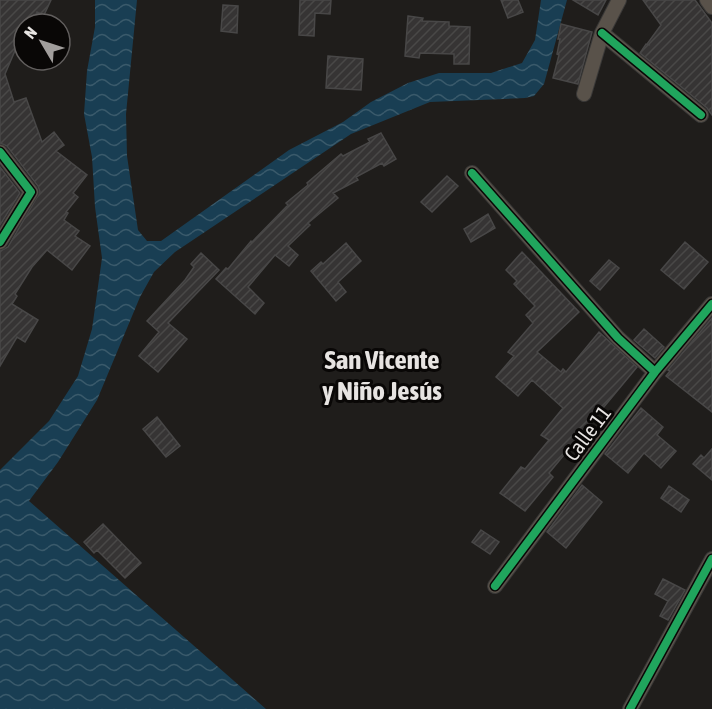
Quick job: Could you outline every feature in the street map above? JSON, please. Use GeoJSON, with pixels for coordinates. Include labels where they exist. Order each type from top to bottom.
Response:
{"type":"FeatureCollection","features":[{"type":"Feature","properties":{"kind":"street"},"geometry":{"type":"LineString","coordinates":[[584,94],[602,33],[619,0]]}},
{"type":"Feature","properties":{"kind":"street"},"geometry":{"type":"LineString","coordinates":[[706,0],[712,6]]}},
{"type":"Feature","properties":{"kind":"street"},"geometry":{"type":"LineString","coordinates":[[602,33],[701,116]]}},
{"type":"Feature","properties":{"kind":"street"},"geometry":{"type":"LineString","coordinates":[[0,152],[31,192],[0,242]]}},
{"type":"Feature","properties":{"kind":"street"},"geometry":{"type":"LineString","coordinates":[[472,173],[618,338],[655,372]]}},
{"type":"Feature","properties":{"kind":"street","name":"Calle 11"},"geometry":{"type":"LineString","coordinates":[[495,586],[655,372],[712,304]]}},
{"type":"Feature","properties":{"kind":"street"},"geometry":{"type":"LineString","coordinates":[[630,709],[712,559]]}},
{"type":"Feature","properties":{"kind":"water"},"geometry":{"type":"Polygon","coordinates":[[[95,0],[137,0],[126,114],[127,156],[138,230],[147,241],[161,241],[289,150],[343,122],[371,102],[408,83],[439,73],[491,73],[522,63],[535,40],[541,0],[567,0],[544,84],[534,96],[430,102],[351,134],[175,252],[154,272],[140,297],[97,400],[58,462],[29,501],[266,709],[0,709],[0,470],[49,421],[78,376],[92,329],[102,258],[95,207],[92,157],[84,114],[87,71],[95,27],[95,0]]]}},
{"type":"Feature","properties":{"kind":"building"},"geometry":{"type":"Polygon","coordinates":[[[0,0],[51,0],[45,12],[12,12],[12,58],[5,74],[14,102],[26,98],[42,142],[54,132],[64,145],[56,151],[87,175],[73,193],[78,197],[66,212],[68,213],[64,220],[79,231],[75,236],[90,246],[72,270],[47,250],[32,267],[15,294],[17,296],[12,304],[38,320],[25,342],[17,337],[0,366],[0,251],[8,247],[40,192],[38,186],[7,146],[0,143],[0,0]]]}},
{"type":"Feature","properties":{"kind":"building"},"geometry":{"type":"Polygon","coordinates":[[[300,0],[331,0],[330,14],[315,13],[314,36],[299,35],[300,0]]]}},
{"type":"Feature","properties":{"kind":"building"},"geometry":{"type":"Polygon","coordinates":[[[501,0],[518,0],[523,12],[508,18],[501,0]]]}},
{"type":"Feature","properties":{"kind":"building"},"geometry":{"type":"Polygon","coordinates":[[[573,0],[606,0],[598,15],[573,0]]]}},
{"type":"Feature","properties":{"kind":"building"},"geometry":{"type":"Polygon","coordinates":[[[643,0],[695,0],[712,23],[712,115],[707,108],[640,53],[646,44],[650,45],[647,44],[661,25],[643,0]]]}},
{"type":"Feature","properties":{"kind":"building"},"geometry":{"type":"Polygon","coordinates":[[[223,5],[238,6],[237,33],[221,31],[223,5]]]}},
{"type":"Feature","properties":{"kind":"building"},"geometry":{"type":"Polygon","coordinates":[[[408,16],[423,18],[422,21],[449,22],[449,26],[470,27],[469,64],[454,64],[454,54],[420,53],[419,58],[405,56],[408,16]]]}},
{"type":"Feature","properties":{"kind":"building"},"geometry":{"type":"Polygon","coordinates":[[[561,24],[592,32],[578,84],[553,78],[559,55],[557,54],[561,24]]]}},
{"type":"Feature","properties":{"kind":"building"},"geometry":{"type":"Polygon","coordinates":[[[328,56],[363,59],[361,90],[326,88],[328,56]]]}},
{"type":"Feature","properties":{"kind":"building"},"geometry":{"type":"Polygon","coordinates":[[[381,133],[396,159],[384,166],[382,163],[356,177],[358,180],[333,193],[338,198],[308,223],[310,225],[288,246],[298,255],[289,266],[275,255],[248,287],[264,303],[255,314],[216,279],[288,205],[286,203],[308,185],[307,183],[341,154],[343,156],[370,142],[368,139],[381,133]]]}},
{"type":"Feature","properties":{"kind":"building"},"geometry":{"type":"Polygon","coordinates":[[[0,167],[20,193],[0,225],[0,167]]]}},
{"type":"Feature","properties":{"kind":"building"},"geometry":{"type":"Polygon","coordinates":[[[447,176],[458,186],[432,212],[421,202],[447,176]]]}},
{"type":"Feature","properties":{"kind":"building"},"geometry":{"type":"Polygon","coordinates":[[[488,214],[495,228],[471,242],[464,229],[488,214]]]}},
{"type":"Feature","properties":{"kind":"building"},"geometry":{"type":"Polygon","coordinates":[[[685,242],[708,262],[684,289],[661,270],[685,242]]]}},
{"type":"Feature","properties":{"kind":"building"},"geometry":{"type":"Polygon","coordinates":[[[346,243],[361,261],[338,282],[346,292],[336,301],[311,271],[321,262],[323,264],[346,243]]]}},
{"type":"Feature","properties":{"kind":"building"},"geometry":{"type":"Polygon","coordinates":[[[522,252],[579,312],[537,352],[561,372],[563,369],[566,372],[599,332],[637,367],[549,473],[553,477],[525,511],[500,493],[521,467],[525,469],[549,440],[541,435],[563,408],[532,380],[518,396],[496,377],[514,356],[508,352],[533,323],[526,315],[535,306],[514,284],[517,281],[506,270],[522,252]]]}},
{"type":"Feature","properties":{"kind":"building"},"geometry":{"type":"Polygon","coordinates":[[[201,253],[219,270],[168,323],[187,339],[158,372],[139,356],[159,332],[147,321],[185,280],[194,267],[191,264],[201,253]]]}},
{"type":"Feature","properties":{"kind":"building"},"geometry":{"type":"Polygon","coordinates":[[[609,260],[619,268],[600,290],[590,281],[609,260]]]}},
{"type":"Feature","properties":{"kind":"building"},"geometry":{"type":"Polygon","coordinates":[[[712,318],[712,412],[666,376],[670,371],[668,370],[712,318]]]}},
{"type":"Feature","properties":{"kind":"building"},"geometry":{"type":"Polygon","coordinates":[[[644,329],[664,347],[655,358],[634,340],[644,329]]]}},
{"type":"Feature","properties":{"kind":"building"},"geometry":{"type":"Polygon","coordinates":[[[641,408],[663,427],[657,435],[676,451],[661,468],[644,453],[628,473],[605,454],[641,408]]]}},
{"type":"Feature","properties":{"kind":"building"},"geometry":{"type":"Polygon","coordinates":[[[157,417],[180,446],[166,457],[143,429],[157,417]]]}},
{"type":"Feature","properties":{"kind":"building"},"geometry":{"type":"Polygon","coordinates":[[[712,449],[712,480],[693,464],[701,455],[704,458],[712,449]]]}},
{"type":"Feature","properties":{"kind":"building"},"geometry":{"type":"Polygon","coordinates":[[[582,485],[602,502],[566,548],[547,532],[582,485]]]}},
{"type":"Feature","properties":{"kind":"building"},"geometry":{"type":"Polygon","coordinates":[[[669,486],[689,500],[681,512],[661,498],[669,486]]]}},
{"type":"Feature","properties":{"kind":"building"},"geometry":{"type":"Polygon","coordinates":[[[103,524],[141,563],[125,578],[97,550],[94,553],[84,542],[103,524]]]}},
{"type":"Feature","properties":{"kind":"building"},"geometry":{"type":"Polygon","coordinates":[[[481,530],[499,542],[490,554],[472,542],[481,530]]]}},
{"type":"Feature","properties":{"kind":"building"},"geometry":{"type":"Polygon","coordinates":[[[663,579],[685,590],[668,620],[660,616],[668,601],[655,594],[663,579]]]}},
{"type":"Feature","properties":{"kind":"cycle path"},"geometry":{"type":"LineString","coordinates":[[602,33],[701,115]]}},
{"type":"Feature","properties":{"kind":"cycle path"},"geometry":{"type":"LineString","coordinates":[[0,152],[31,192],[0,242]]}},
{"type":"Feature","properties":{"kind":"cycle path"},"geometry":{"type":"LineString","coordinates":[[472,173],[618,338],[655,372]]}},
{"type":"Feature","properties":{"kind":"cycle path"},"geometry":{"type":"LineString","coordinates":[[495,586],[655,372],[712,304]]}},
{"type":"Feature","properties":{"kind":"cycle path"},"geometry":{"type":"LineString","coordinates":[[630,709],[712,559]]}},
{"type":"Feature","properties":{"kind":"district","name":"San Vicente y Niño Jesús"},"geometry":{"type":"Point","coordinates":[382,374]}}]}
